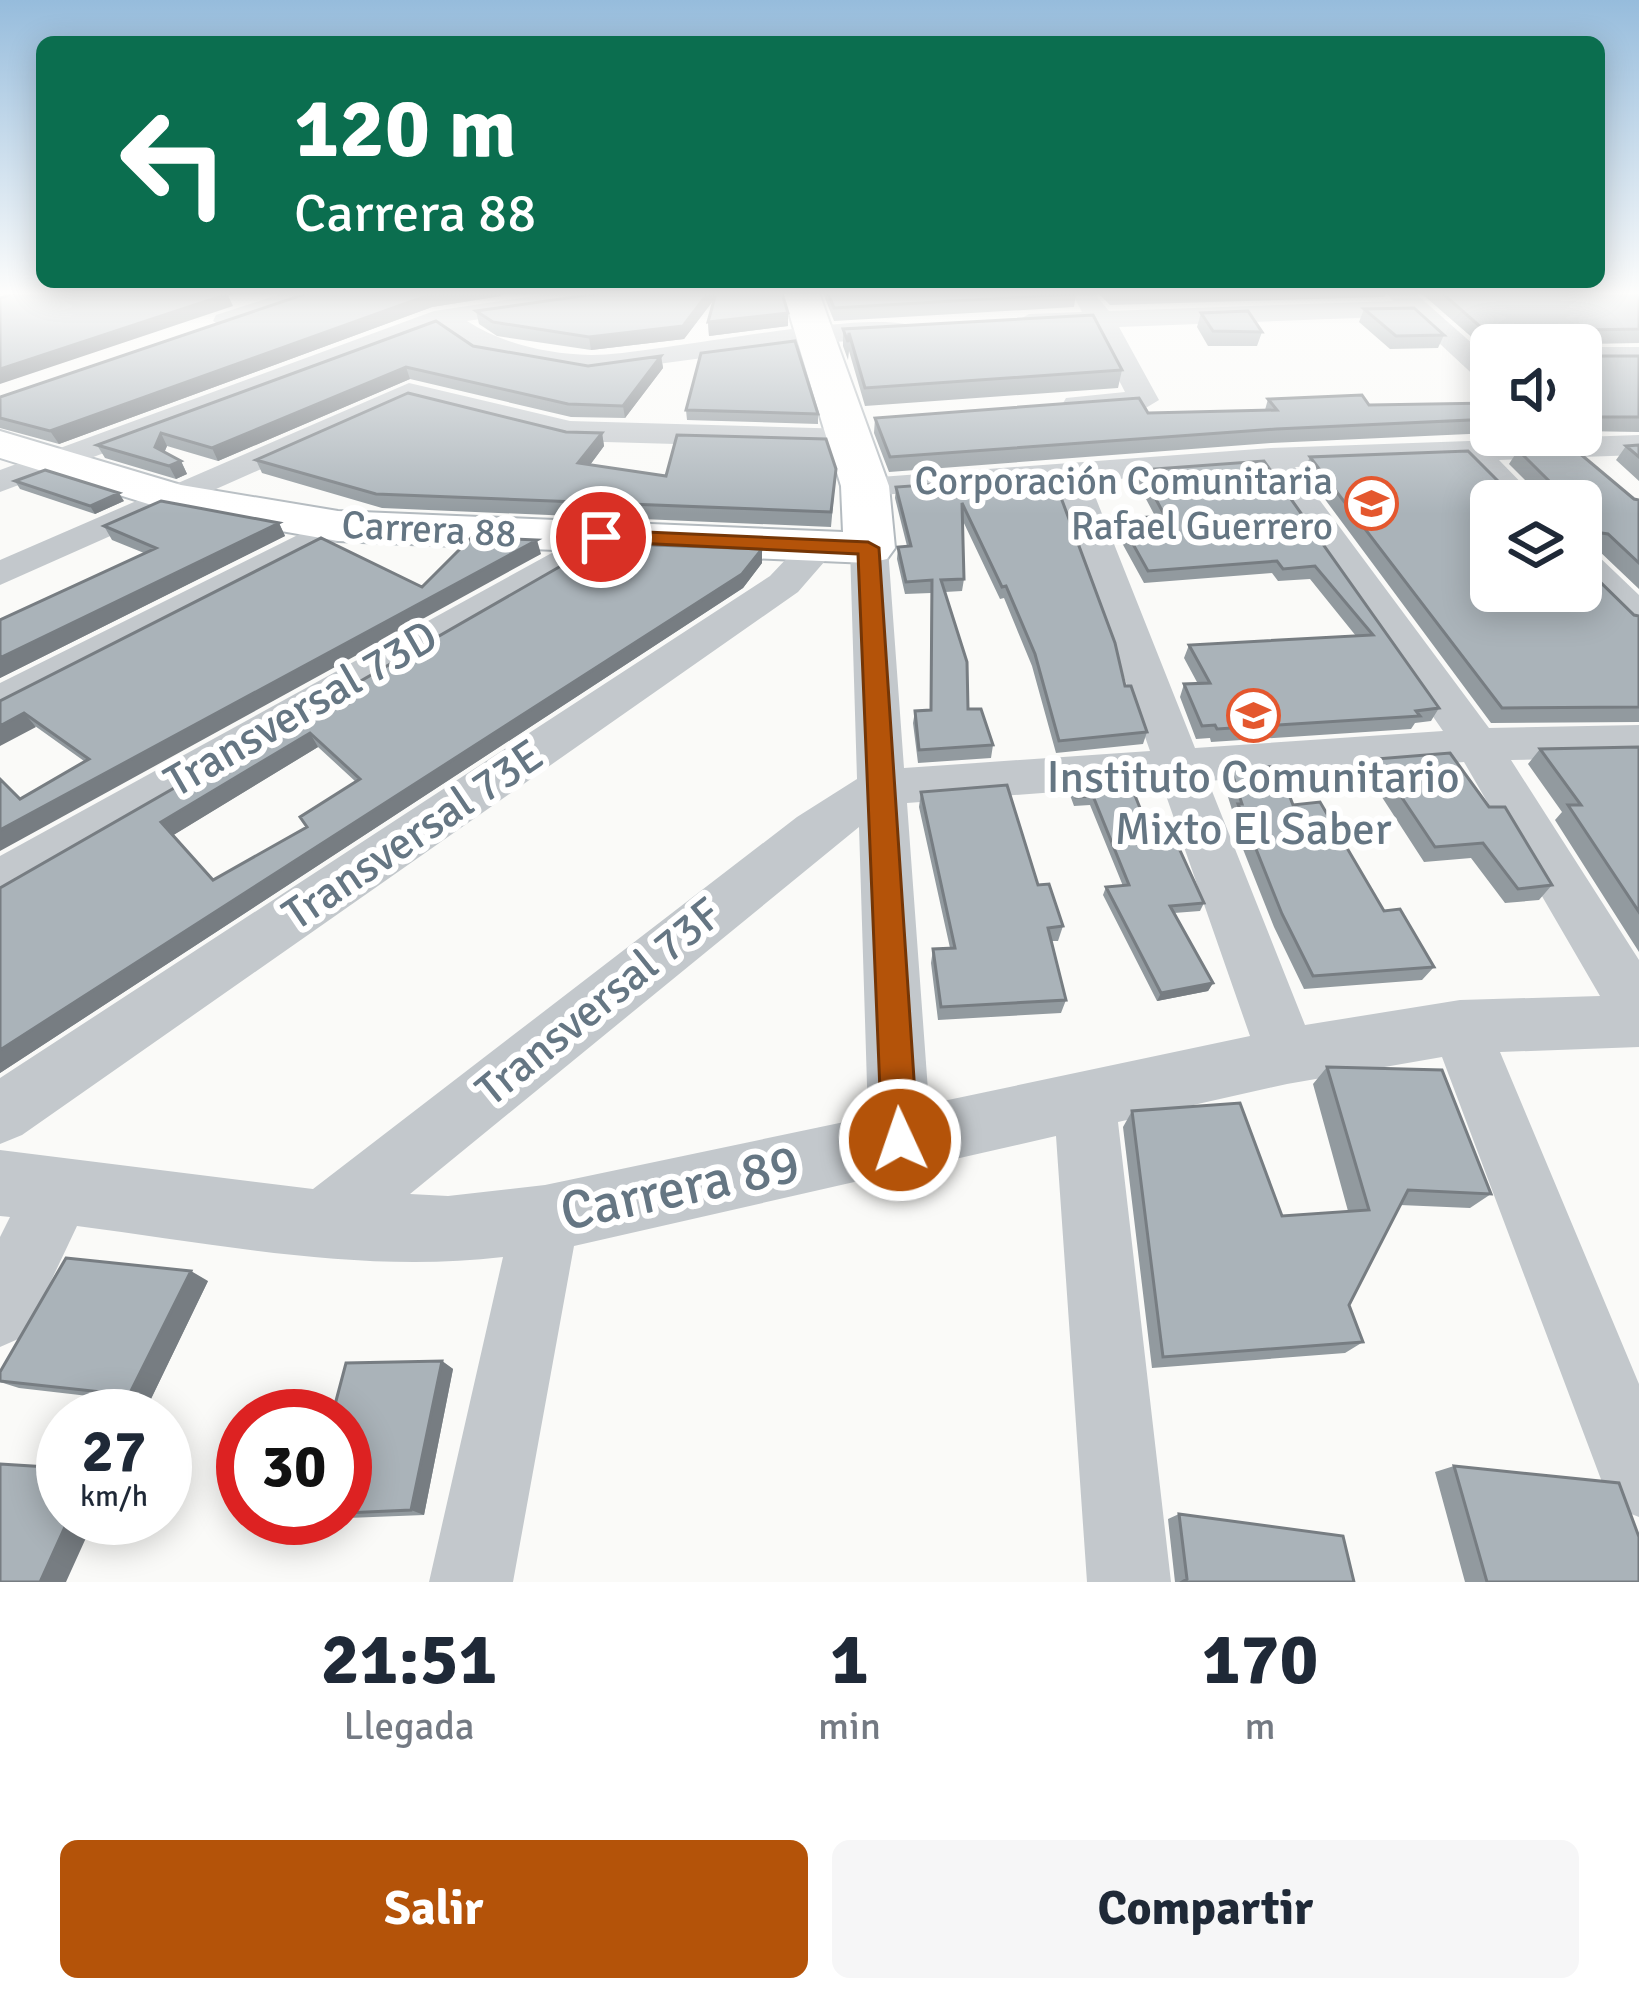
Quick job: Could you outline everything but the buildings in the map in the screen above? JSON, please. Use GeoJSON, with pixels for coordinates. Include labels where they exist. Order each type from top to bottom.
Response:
{"type":"FeatureCollection","features":[{"type":"Feature","properties":{"kind":"street"},"geometry":{"type":"LineString","coordinates":[[0,482],[308,367]]}},
{"type":"Feature","properties":{"kind":"street"},"geometry":{"type":"LineString","coordinates":[[828,367],[853,427],[865,486],[844,547],[881,787],[900,1140]]}},
{"type":"Feature","properties":{"kind":"street"},"geometry":{"type":"LineString","coordinates":[[1052,406],[1144,400],[1127,367]]}},
{"type":"Feature","properties":{"kind":"street"},"geometry":{"type":"LineString","coordinates":[[0,574],[409,392],[571,430],[853,427]]}},
{"type":"Feature","properties":{"kind":"street","name":"Carrera 88"},"geometry":{"type":"LineString","coordinates":[[0,443],[174,499],[338,526],[844,547]]}},
{"type":"Feature","properties":{"kind":"street"},"geometry":{"type":"LineString","coordinates":[[1602,443],[1639,445]]}},
{"type":"Feature","properties":{"kind":"street"},"geometry":{"type":"LineString","coordinates":[[865,486],[1468,448],[1500,480]]}},
{"type":"Feature","properties":{"kind":"street"},"geometry":{"type":"LineString","coordinates":[[1583,456],[1604,474]]}},
{"type":"Feature","properties":{"kind":"street"},"geometry":{"type":"LineString","coordinates":[[1271,458],[1477,745],[1639,1010]]}},
{"type":"Feature","properties":{"kind":"street"},"geometry":{"type":"LineString","coordinates":[[1069,472],[1288,1056]]}},
{"type":"Feature","properties":{"kind":"street"},"geometry":{"type":"LineString","coordinates":[[0,702],[338,526]]}},
{"type":"Feature","properties":{"kind":"street","name":"Transversal 73D"},"geometry":{"type":"LineString","coordinates":[[0,881],[601,537]]}},
{"type":"Feature","properties":{"kind":"street","name":"Transversal 73E"},"geometry":{"type":"LineString","coordinates":[[0,1114],[844,547]]}},
{"type":"Feature","properties":{"kind":"street"},"geometry":{"type":"LineString","coordinates":[[1602,567],[1639,571]]}},
{"type":"Feature","properties":{"kind":"street"},"geometry":{"type":"LineString","coordinates":[[1602,581],[1639,618]]}},
{"type":"Feature","properties":{"kind":"street"},"geometry":{"type":"LineString","coordinates":[[881,787],[1477,745],[1639,741]]}},
{"type":"Feature","properties":{"kind":"street","name":"Transversal 73F"},"geometry":{"type":"LineString","coordinates":[[322,1224],[814,831],[881,787]]}},
{"type":"Feature","properties":{"kind":"street","name":"Carrera 89"},"geometry":{"type":"LineString","coordinates":[[29,1187],[322,1224],[448,1230],[545,1219],[1288,1056],[1460,1027],[1639,1021]]}},
{"type":"Feature","properties":{"kind":"street"},"geometry":{"type":"LineString","coordinates":[[1460,1027],[1639,1478]]}},
{"type":"Feature","properties":{"kind":"street"},"geometry":{"type":"LineString","coordinates":[[1084,1102],[1129,1582]]}},
{"type":"Feature","properties":{"kind":"street"},"geometry":{"type":"LineString","coordinates":[[0,1311],[29,1187]]}},
{"type":"Feature","properties":{"kind":"street"},"geometry":{"type":"LineString","coordinates":[[471,1582],[545,1219]]}},
{"type":"Feature","properties":{"kind":"place","name":"Corporación Comunitaria Rafael Guerrero"},"geometry":{"type":"Point","coordinates":[1372,503]}},
{"type":"Feature","properties":{"kind":"place","name":"Instituto Comunitario Mixto El Saber"},"geometry":{"type":"Point","coordinates":[1253,716]}},
{"type":"Feature","properties":{"kind":"route"},"geometry":{"type":"LineString","coordinates":[[601,537],[868,548],[900,1140]]}}]}
